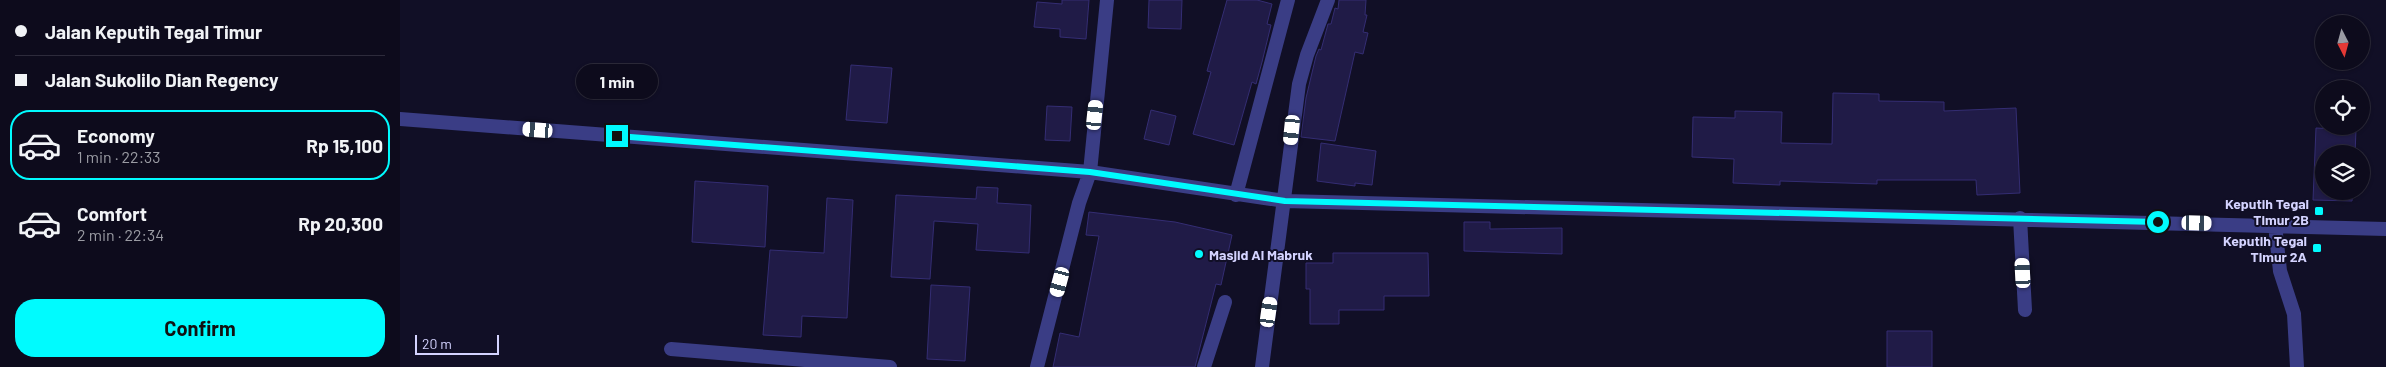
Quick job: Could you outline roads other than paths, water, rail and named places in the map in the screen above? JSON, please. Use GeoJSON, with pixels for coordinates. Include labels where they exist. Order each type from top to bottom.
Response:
{"type":"FeatureCollection","features":[{"type":"Feature","properties":{"kind":"street"},"geometry":{"type":"LineString","coordinates":[[1037,367],[1079,203],[1090,172],[1107,0]]}},
{"type":"Feature","properties":{"kind":"street"},"geometry":{"type":"LineString","coordinates":[[1236,195],[1288,0]]}},
{"type":"Feature","properties":{"kind":"street"},"geometry":{"type":"LineString","coordinates":[[1262,367],[1299,84],[1307,55],[1328,0]]}},
{"type":"Feature","properties":{"kind":"street"},"geometry":{"type":"LineString","coordinates":[[400,119],[1090,172],[1285,201],[2020,218],[2386,229]]}},
{"type":"Feature","properties":{"kind":"street"},"geometry":{"type":"LineString","coordinates":[[2020,218],[2025,310]]}},
{"type":"Feature","properties":{"kind":"street"},"geometry":{"type":"LineString","coordinates":[[2275,225],[2280,271],[2294,314],[2297,367]]}},
{"type":"Feature","properties":{"kind":"street"},"geometry":{"type":"LineString","coordinates":[[1204,367],[1225,302]]}},
{"type":"Feature","properties":{"kind":"street"},"geometry":{"type":"LineString","coordinates":[[671,349],[890,367]]}},
{"type":"Feature","properties":{"kind":"place","name":"Keputih Tegal Timur 2B"},"geometry":{"type":"Point","coordinates":[2319,211]}},
{"type":"Feature","properties":{"kind":"place","name":"Keputih Tegal Timur 2A"},"geometry":{"type":"Point","coordinates":[2317,248]}},
{"type":"Feature","properties":{"kind":"place","name":"Masjid Al Mabruk"},"geometry":{"type":"Point","coordinates":[1199,254]}}]}
